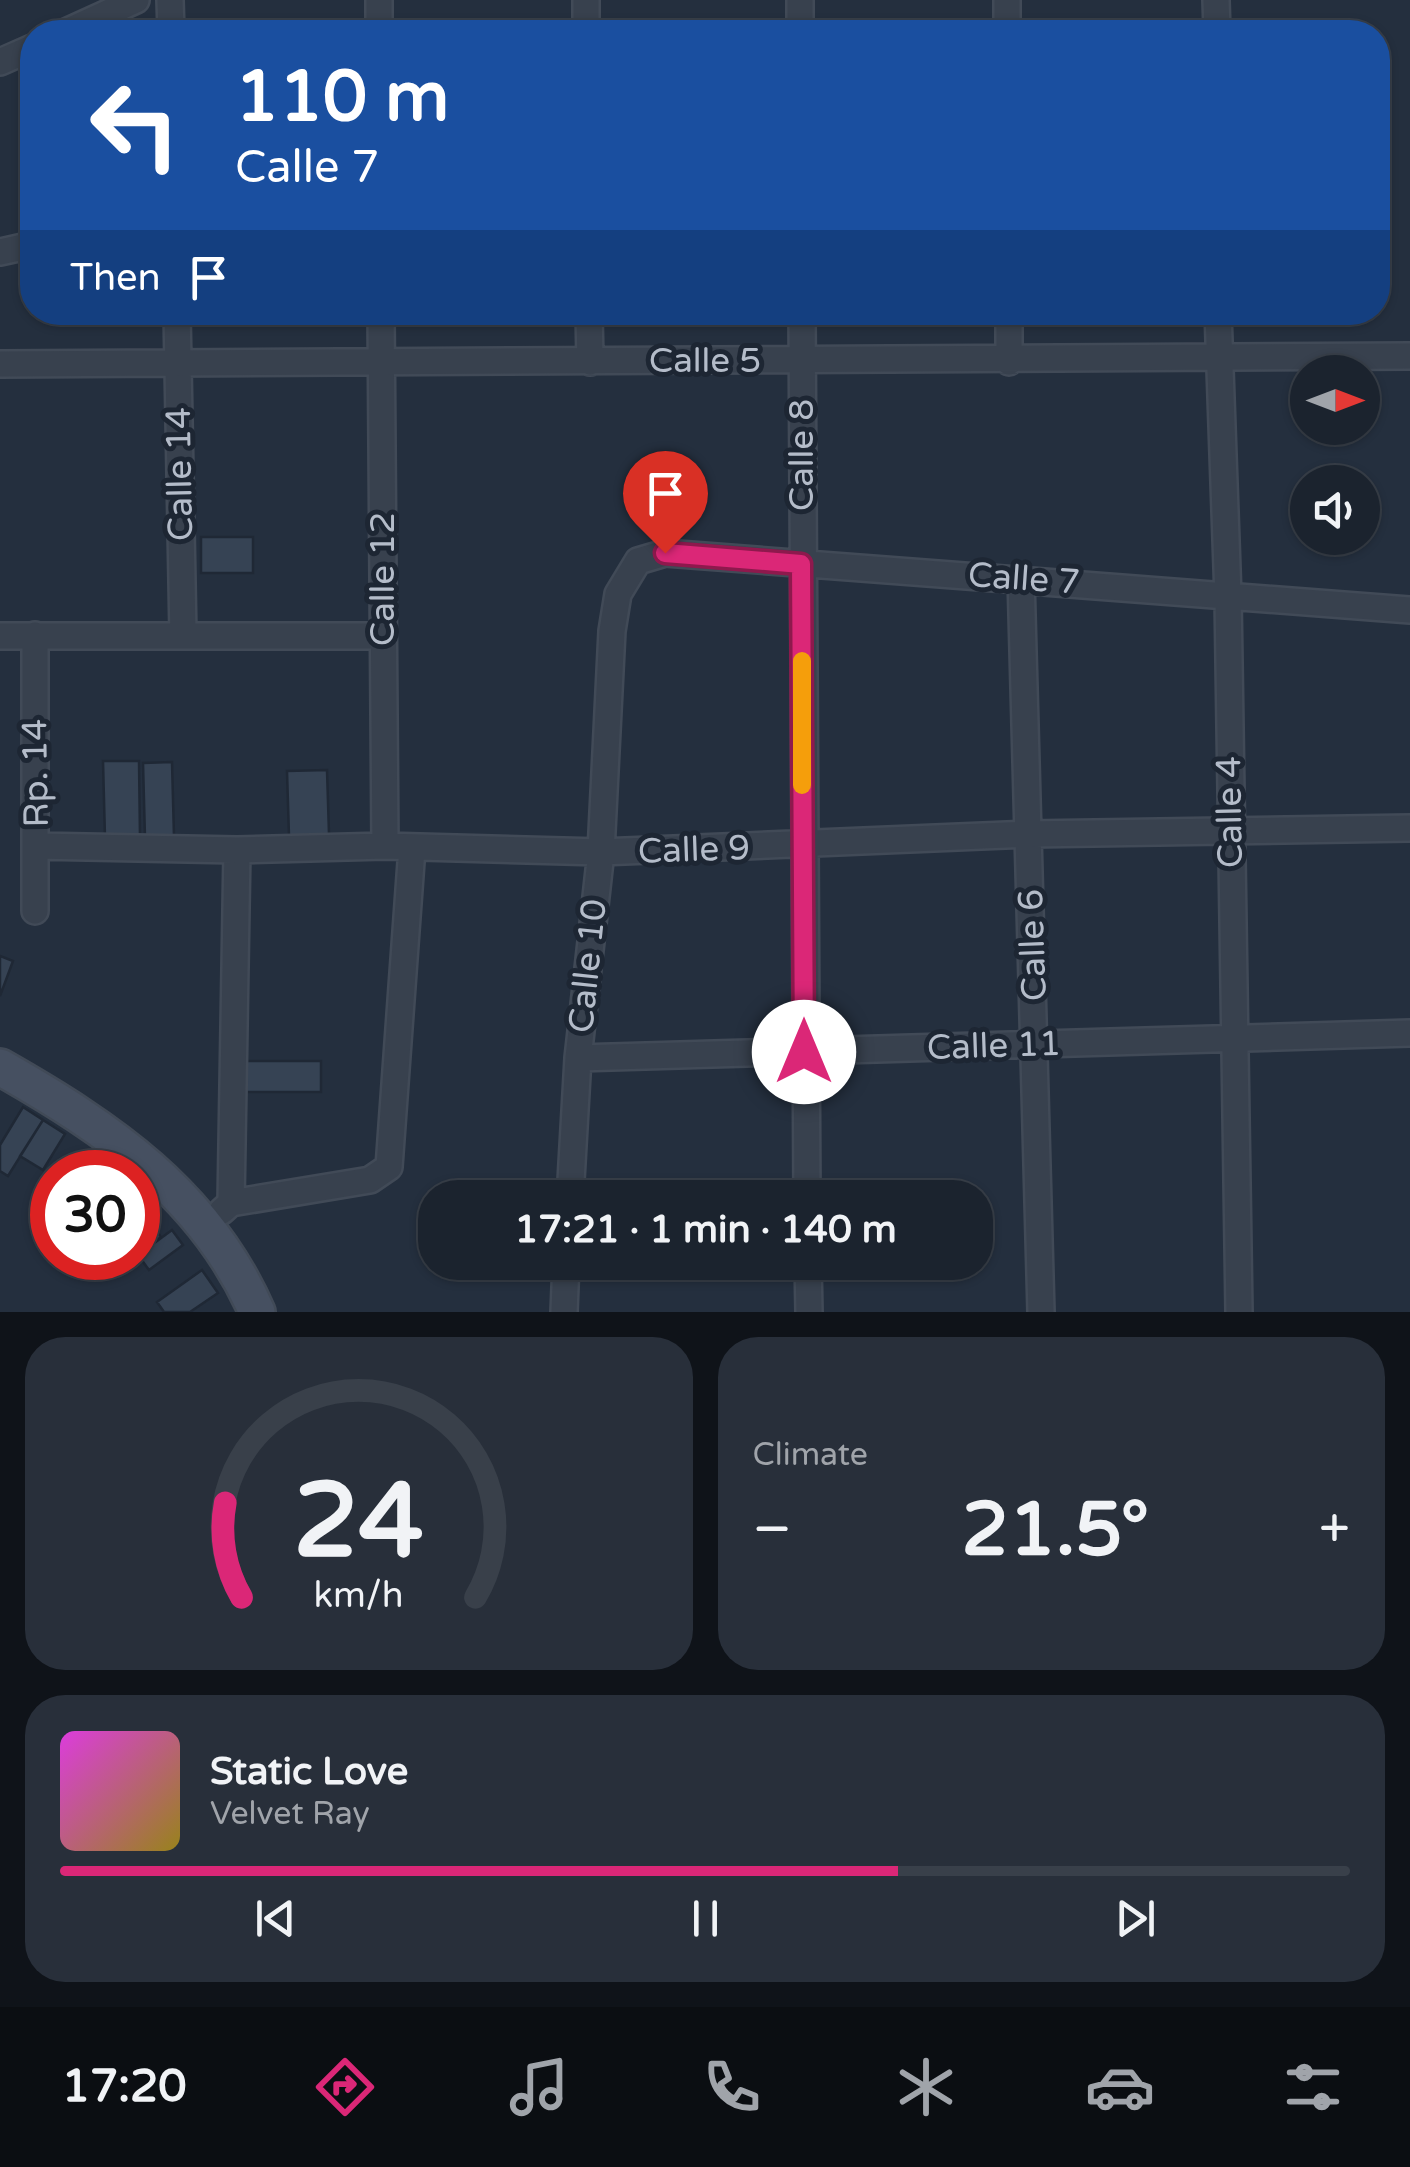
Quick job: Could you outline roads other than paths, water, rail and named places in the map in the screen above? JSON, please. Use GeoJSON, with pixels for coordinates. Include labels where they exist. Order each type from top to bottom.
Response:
{"type":"FeatureCollection","features":[{"type":"Feature","properties":{"kind":"street"},"geometry":{"type":"LineString","coordinates":[[92,20],[136,0]]}},
{"type":"Feature","properties":{"kind":"street","name":"Calle 14"},"geometry":{"type":"LineString","coordinates":[[177,325],[183,636]]}},
{"type":"Feature","properties":{"kind":"street","name":"Calle 12"},"geometry":{"type":"LineString","coordinates":[[381,325],[385,846]]}},
{"type":"Feature","properties":{"kind":"street"},"geometry":{"type":"LineString","coordinates":[[590,325],[590,362]]}},
{"type":"Feature","properties":{"kind":"street","name":"Calle 8"},"geometry":{"type":"LineString","coordinates":[[802,325],[807,1180]]}},
{"type":"Feature","properties":{"kind":"street"},"geometry":{"type":"LineString","coordinates":[[1009,325],[1009,362]]}},
{"type":"Feature","properties":{"kind":"street","name":"Calle 4"},"geometry":{"type":"LineString","coordinates":[[1218,325],[1228,597],[1240,1312]]}},
{"type":"Feature","properties":{"kind":"street","name":"Calle 5"},"geometry":{"type":"LineString","coordinates":[[0,364],[1218,361],[1410,356]]}},
{"type":"Feature","properties":{"kind":"street","name":"Calle 7"},"geometry":{"type":"LineString","coordinates":[[638,561],[665,553],[1410,610]]}},
{"type":"Feature","properties":{"kind":"street","name":"Calle 10"},"geometry":{"type":"LineString","coordinates":[[571,1180],[578,1058],[600,852],[612,631],[618,594],[638,561]]}},
{"type":"Feature","properties":{"kind":"street","name":"Calle 6"},"geometry":{"type":"LineString","coordinates":[[1021,578],[1041,1312]]}},
{"type":"Feature","properties":{"kind":"street","name":"Rp. 14"},"geometry":{"type":"LineString","coordinates":[[35,635],[35,911]]}},
{"type":"Feature","properties":{"kind":"street"},"geometry":{"type":"LineString","coordinates":[[0,636],[383,636]]}},
{"type":"Feature","properties":{"kind":"street","name":"Calle 9"},"geometry":{"type":"LineString","coordinates":[[37,846],[238,850],[385,846],[600,852],[1030,834],[1410,828]]}},
{"type":"Feature","properties":{"kind":"street"},"geometry":{"type":"LineString","coordinates":[[0,1067],[60,1101],[220,1214],[370,1180],[389,1166],[394,1145],[412,848]]}},
{"type":"Feature","properties":{"kind":"street"},"geometry":{"type":"LineString","coordinates":[[238,850],[220,1214],[258,1312]]}},
{"type":"Feature","properties":{"kind":"street","name":"Calle 11"},"geometry":{"type":"LineString","coordinates":[[578,1058],[1410,1034]]}},
{"type":"Feature","properties":{"kind":"street"},"geometry":{"type":"LineString","coordinates":[[564,1312],[565,1280]]}},
{"type":"Feature","properties":{"kind":"street"},"geometry":{"type":"LineString","coordinates":[[808,1280],[809,1312]]}}]}
